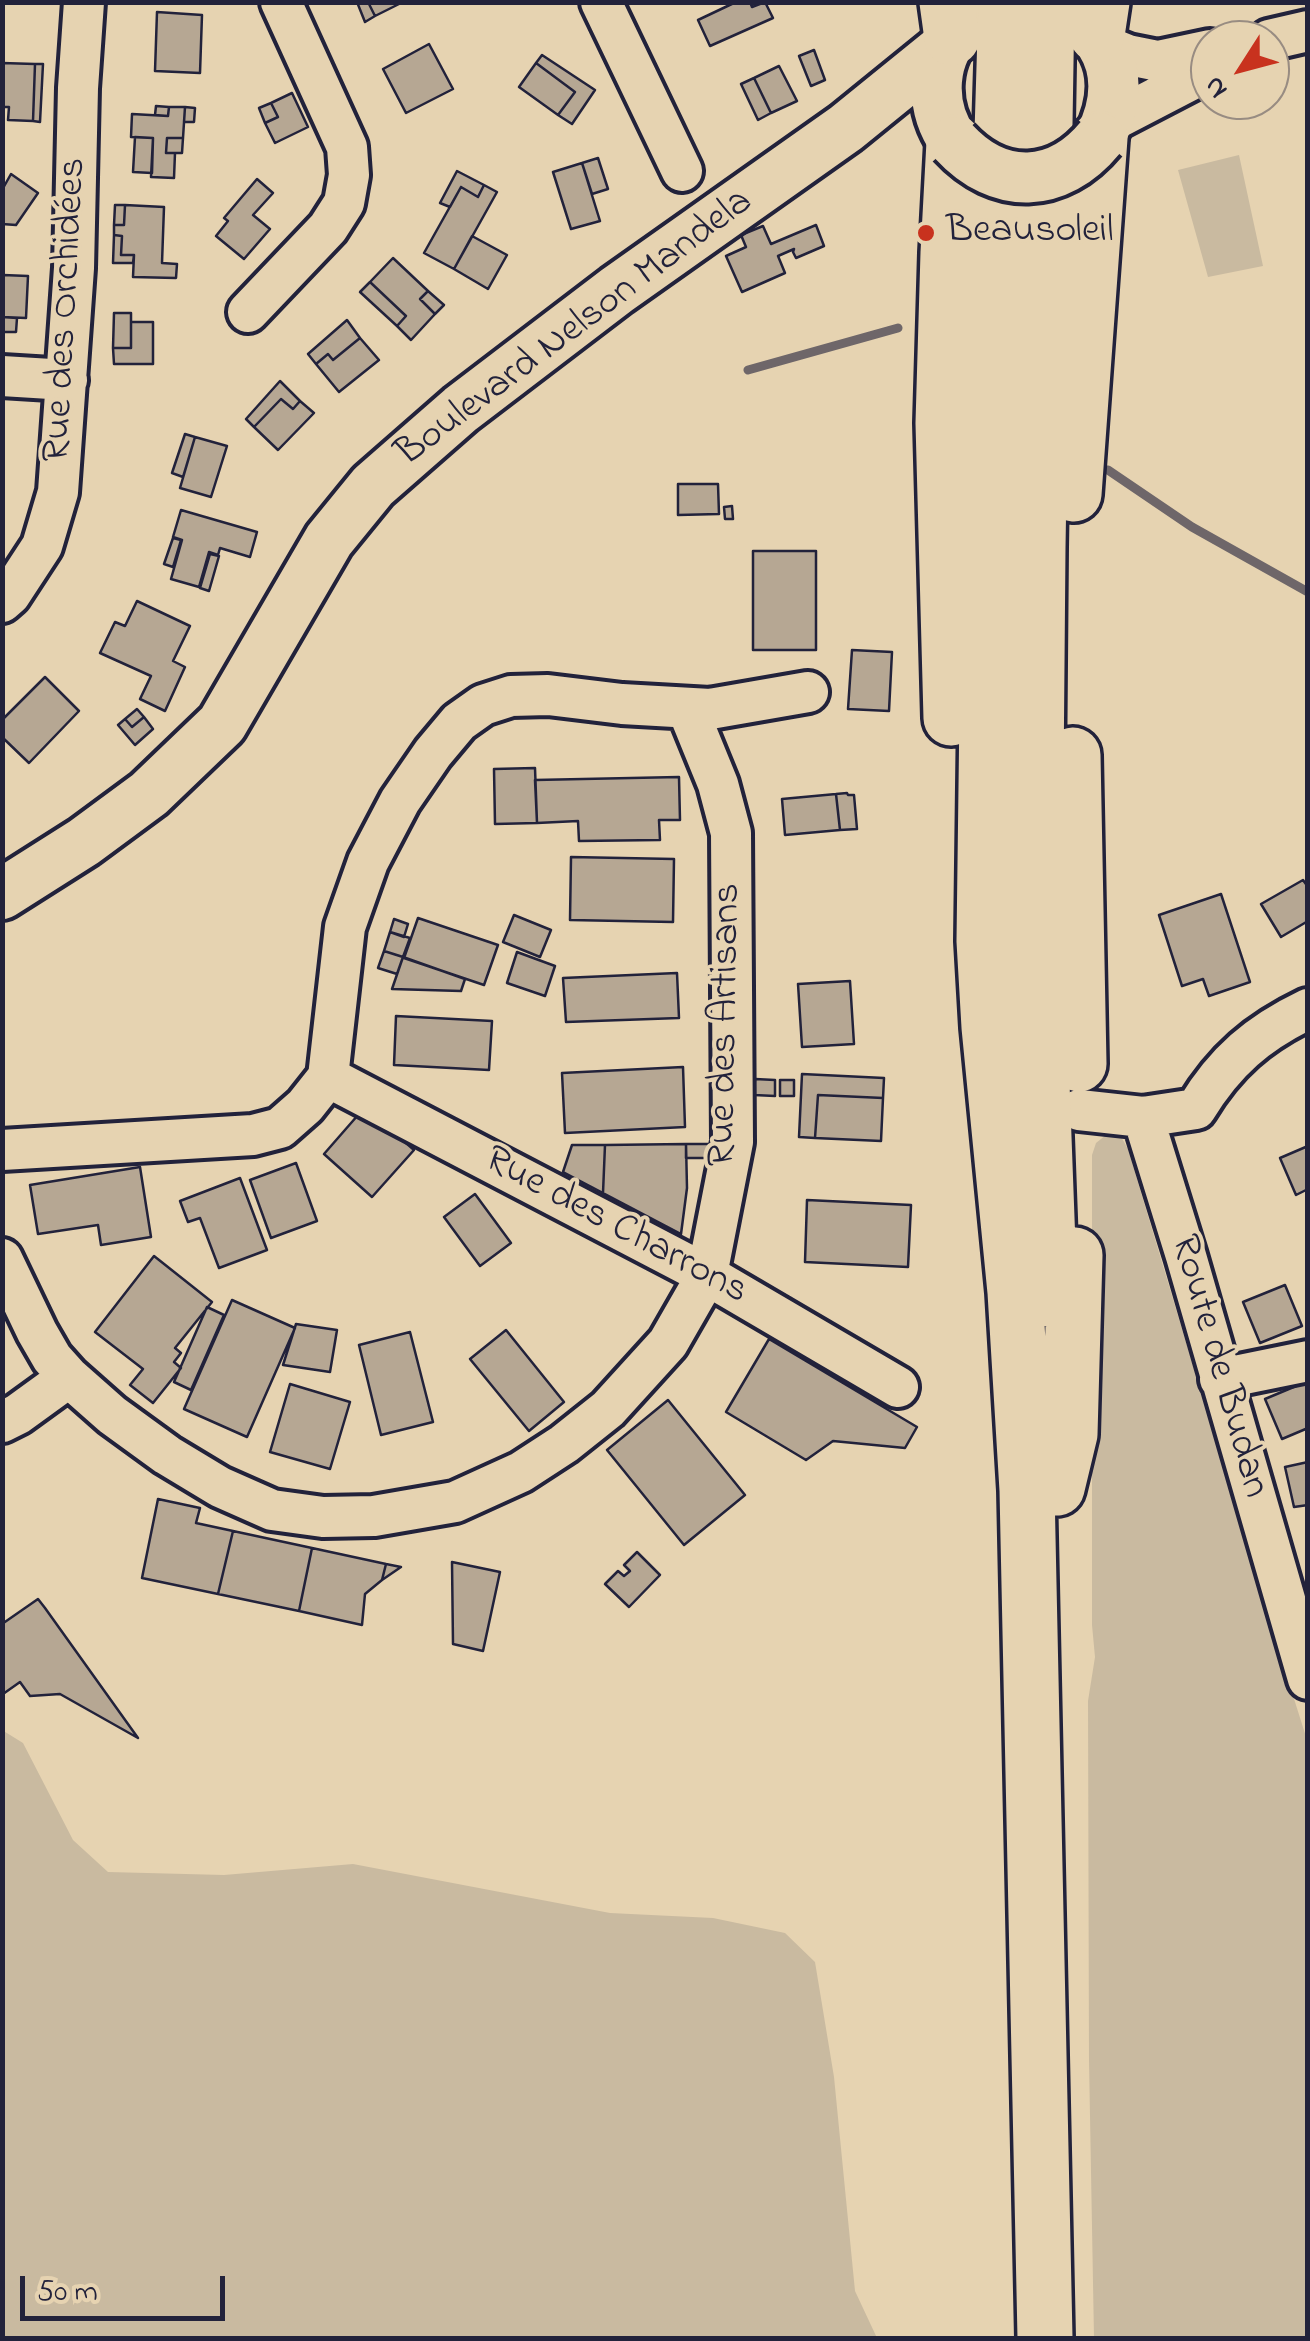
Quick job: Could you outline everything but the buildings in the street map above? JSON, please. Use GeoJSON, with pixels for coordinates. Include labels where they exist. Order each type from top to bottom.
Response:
{"type":"FeatureCollection","features":[{"type":"Feature","properties":{"kind":"highway"},"geometry":{"type":"LineString","coordinates":[[1003,2],[984,942],[1016,1292],[1064,1684],[1070,2338]]}},
{"type":"Feature","properties":{"kind":"highway"},"geometry":{"type":"LineString","coordinates":[[1046,2338],[1035,895],[1048,2]]}},
{"type":"Feature","properties":{"kind":"highway"},"geometry":{"type":"LineString","coordinates":[[1042,1489],[1070,1434],[1080,1110],[1072,728],[1074,468],[1104,130]]}},
{"type":"Feature","properties":{"kind":"highway"},"geometry":{"type":"LineString","coordinates":[[952,138],[943,424],[957,1046],[967,1160],[992,1324],[1042,1489]]}},
{"type":"Feature","properties":{"kind":"main road","name":"Boulevard Nelson Mandela"},"geometry":{"type":"LineString","coordinates":[[2,894],[84,842],[149,794],[222,724],[329,540],[373,486],[461,409],[617,290],[846,128],[949,29],[1003,2]]}},
{"type":"Feature","properties":{"kind":"main road"},"geometry":{"type":"LineString","coordinates":[[949,29],[936,81],[937,100],[952,138],[980,164],[1011,177],[1045,176],[1077,162],[1104,130],[1114,104],[1111,64],[1101,27],[1048,2]]}},
{"type":"Feature","properties":{"kind":"main road","name":"Boulevard Nelson Mandela"},"geometry":{"type":"LineString","coordinates":[[846,128],[916,124],[952,138]]}},
{"type":"Feature","properties":{"kind":"street","name":"Rue des Orchidées"},"geometry":{"type":"LineString","coordinates":[[2,602],[42,546],[58,492],[74,268],[84,2]]}},
{"type":"Feature","properties":{"kind":"street"},"geometry":{"type":"LineString","coordinates":[[248,312],[328,228],[344,203],[349,175],[347,147],[281,2]]}},
{"type":"Feature","properties":{"kind":"street"},"geometry":{"type":"LineString","coordinates":[[602,2],[682,171]]}},
{"type":"Feature","properties":{"kind":"street"},"geometry":{"type":"LineString","coordinates":[[1101,27],[1128,55],[1158,62],[1190,55]]}},
{"type":"Feature","properties":{"kind":"street"},"geometry":{"type":"LineString","coordinates":[[1104,130],[1190,81]]}},
{"type":"Feature","properties":{"kind":"street"},"geometry":{"type":"LineString","coordinates":[[2,376],[67,380]]}},
{"type":"Feature","properties":{"kind":"street"},"geometry":{"type":"LineString","coordinates":[[2,1150],[252,1135],[280,1128],[305,1106],[328,1077],[345,927],[368,862],[400,801],[433,753],[460,722],[482,705],[511,696],[548,695],[710,709],[808,692]]}},
{"type":"Feature","properties":{"kind":"street","name":"Rue des Artisans"},"geometry":{"type":"LineString","coordinates":[[2,1259],[37,1332],[69,1377],[167,1455],[220,1487],[272,1510],[323,1517],[374,1516],[454,1502],[522,1472],[608,1409],[668,1344],[707,1275],[732,1142],[731,834],[718,784],[687,708]]}},
{"type":"Feature","properties":{"kind":"street"},"geometry":{"type":"LineString","coordinates":[[1080,1110],[1143,1118],[1196,1109],[1247,1045],[1308,1009]]}},
{"type":"Feature","properties":{"kind":"street","name":"Rue des Charrons"},"geometry":{"type":"LineString","coordinates":[[328,1077],[707,1275],[898,1387]]}},
{"type":"Feature","properties":{"kind":"street","name":"Route de Budan"},"geometry":{"type":"LineString","coordinates":[[1143,1118],[1308,1679]]}},
{"type":"Feature","properties":{"kind":"street"},"geometry":{"type":"LineString","coordinates":[[1220,1378],[1308,1361]]}},
{"type":"Feature","properties":{"kind":"street"},"geometry":{"type":"LineString","coordinates":[[2,1422],[69,1377]]}},
{"type":"Feature","properties":{"kind":"shaded area"},"geometry":{"type":"Polygon","coordinates":[[[1239,155],[1263,266],[1208,277],[1178,170],[1239,155]]]}},
{"type":"Feature","properties":{"kind":"shaded area"},"geometry":{"type":"Polygon","coordinates":[[[1106,1135],[1120,1135],[1128,1149],[1307,1740],[1307,2338],[1094,2338],[1088,1701],[1095,1657],[1092,1155],[1096,1143],[1106,1135]]]}},
{"type":"Feature","properties":{"kind":"shaded area"},"geometry":{"type":"Polygon","coordinates":[[[2,1730],[23,1743],[73,1840],[108,1872],[224,1875],[353,1864],[610,1913],[713,1918],[785,1933],[815,1962],[834,2077],[855,2291],[877,2338],[3,2338],[2,1730]]]}},
{"type":"Feature","properties":{"kind":"waterway"},"geometry":{"type":"LineString","coordinates":[[748,370],[898,328]]}},
{"type":"Feature","properties":{"kind":"waterway"},"geometry":{"type":"LineString","coordinates":[[1108,470],[1192,527],[1308,592]]}},
{"type":"Feature","properties":{"kind":"place","name":"Beausoleil"},"geometry":{"type":"Point","coordinates":[926,233]}}]}
